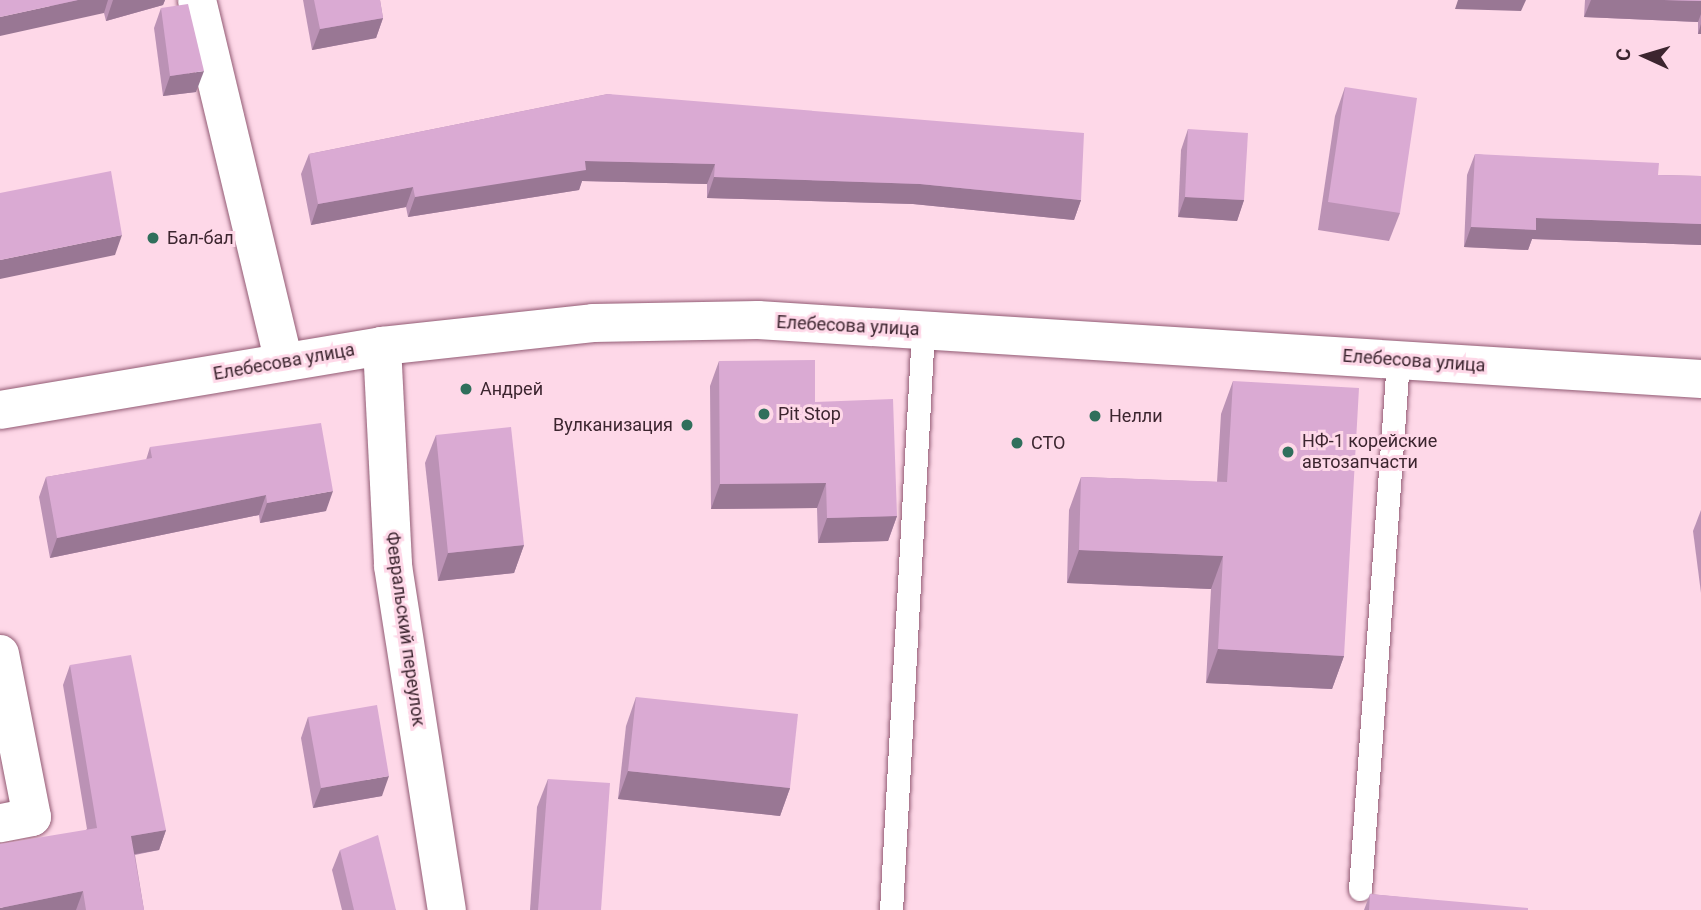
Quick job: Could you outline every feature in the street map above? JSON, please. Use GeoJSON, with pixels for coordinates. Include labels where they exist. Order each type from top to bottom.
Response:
{"type":"FeatureCollection","features":[{"type":"Feature","properties":{"kind":"main road"},"geometry":{"type":"LineString","coordinates":[[197,0],[284,362]]}},
{"type":"Feature","properties":{"kind":"main road","name":"Елебесова улица"},"geometry":{"type":"LineString","coordinates":[[0,410],[382,346],[593,323],[758,320],[1701,379]]}},
{"type":"Feature","properties":{"kind":"main road","name":"Февральский переулок"},"geometry":{"type":"LineString","coordinates":[[382,346],[393,566],[447,910]]}},
{"type":"Feature","properties":{"kind":"main road"},"geometry":{"type":"LineString","coordinates":[[0,654],[32,817],[0,823]]}},
{"type":"Feature","properties":{"kind":"lane"},"geometry":{"type":"LineString","coordinates":[[891,910],[923,330]]}},
{"type":"Feature","properties":{"kind":"lane"},"geometry":{"type":"LineString","coordinates":[[1360,889],[1398,360]]}},
{"type":"Feature","properties":{"kind":"building"},"geometry":{"type":"Polygon","coordinates":[[[0,0],[78,0],[0,17],[0,0]]]}},
{"type":"Feature","properties":{"kind":"building"},"geometry":{"type":"Polygon","coordinates":[[[314,0],[380,0],[383,18],[320,29],[314,0]]]}},
{"type":"Feature","properties":{"kind":"building"},"geometry":{"type":"Polygon","coordinates":[[[188,4],[204,71],[170,76],[161,8],[188,4]]]}},
{"type":"Feature","properties":{"kind":"building"},"geometry":{"type":"Polygon","coordinates":[[[1345,87],[1417,98],[1400,213],[1328,202],[1345,87]]]}},
{"type":"Feature","properties":{"kind":"building"},"geometry":{"type":"Polygon","coordinates":[[[608,94],[1084,133],[1081,200],[920,184],[714,177],[715,164],[585,161],[586,170],[415,197],[413,187],[318,204],[309,154],[608,94]]]}},
{"type":"Feature","properties":{"kind":"building"},"geometry":{"type":"Polygon","coordinates":[[[1188,129],[1248,133],[1244,200],[1185,197],[1188,129]]]}},
{"type":"Feature","properties":{"kind":"building"},"geometry":{"type":"Polygon","coordinates":[[[1475,154],[1659,163],[1658,175],[1701,176],[1701,224],[1536,218],[1536,230],[1471,227],[1475,154]]]}},
{"type":"Feature","properties":{"kind":"building"},"geometry":{"type":"Polygon","coordinates":[[[111,171],[122,235],[0,260],[0,193],[111,171]]]}},
{"type":"Feature","properties":{"kind":"building"},"geometry":{"type":"Polygon","coordinates":[[[815,360],[815,402],[893,399],[897,516],[827,518],[826,483],[720,484],[719,361],[815,360]]]}},
{"type":"Feature","properties":{"kind":"building"},"geometry":{"type":"Polygon","coordinates":[[[1233,381],[1359,388],[1344,656],[1218,649],[1223,556],[1079,550],[1081,477],[1227,482],[1233,381]]]}},
{"type":"Feature","properties":{"kind":"building"},"geometry":{"type":"Polygon","coordinates":[[[321,423],[333,491],[267,503],[266,495],[57,538],[46,477],[152,458],[150,447],[321,423]]]}},
{"type":"Feature","properties":{"kind":"building"},"geometry":{"type":"Polygon","coordinates":[[[511,427],[524,545],[448,553],[436,435],[511,427]]]}},
{"type":"Feature","properties":{"kind":"building"},"geometry":{"type":"Polygon","coordinates":[[[131,655],[166,830],[131,836],[144,910],[86,910],[83,891],[0,908],[0,844],[97,828],[70,665],[131,655]]]}},
{"type":"Feature","properties":{"kind":"building"},"geometry":{"type":"Polygon","coordinates":[[[636,697],[798,714],[790,788],[628,771],[636,697]]]}},
{"type":"Feature","properties":{"kind":"building"},"geometry":{"type":"Polygon","coordinates":[[[377,705],[389,776],[321,788],[308,717],[377,705]]]}},
{"type":"Feature","properties":{"kind":"building"},"geometry":{"type":"Polygon","coordinates":[[[548,779],[610,783],[601,910],[538,910],[548,779]]]}},
{"type":"Feature","properties":{"kind":"building"},"geometry":{"type":"Polygon","coordinates":[[[378,835],[396,910],[354,910],[340,850],[378,835]]]}},
{"type":"Feature","properties":{"kind":"building"},"geometry":{"type":"Polygon","coordinates":[[[1370,894],[1528,908],[1528,910],[1369,910],[1370,894]]]}},
{"type":"Feature","properties":{"kind":"place","name":"Бал-бал"},"geometry":{"type":"Point","coordinates":[153,238]}},
{"type":"Feature","properties":{"kind":"place","name":"Андрей"},"geometry":{"type":"Point","coordinates":[466,389]}},
{"type":"Feature","properties":{"kind":"place","name":"Pit Stop"},"geometry":{"type":"Point","coordinates":[764,414]}},
{"type":"Feature","properties":{"kind":"place","name":"Нелли"},"geometry":{"type":"Point","coordinates":[1095,416]}},
{"type":"Feature","properties":{"kind":"place","name":"Вулканизация"},"geometry":{"type":"Point","coordinates":[687,425]}},
{"type":"Feature","properties":{"kind":"place","name":"СТО"},"geometry":{"type":"Point","coordinates":[1017,443]}},
{"type":"Feature","properties":{"kind":"place","name":"НФ-1 корейские автозапчасти"},"geometry":{"type":"Point","coordinates":[1288,452]}}]}
